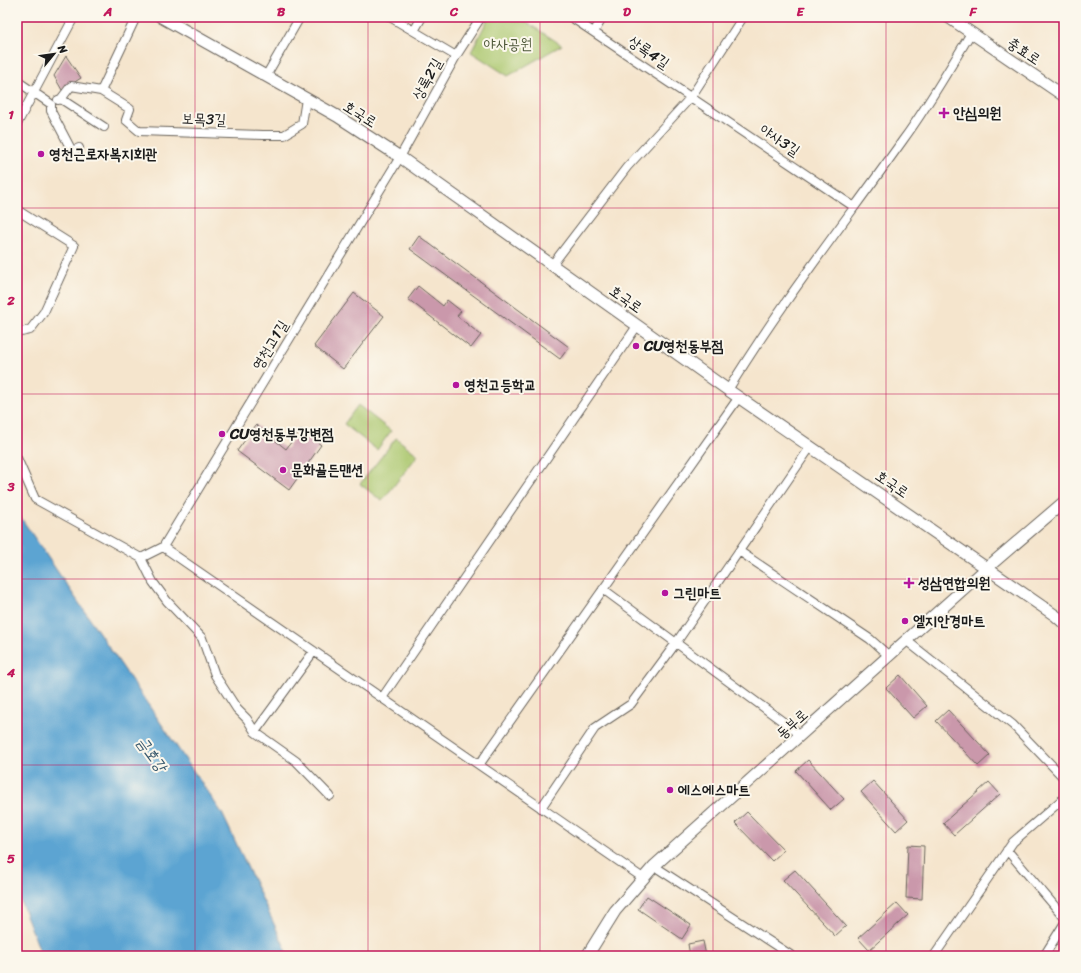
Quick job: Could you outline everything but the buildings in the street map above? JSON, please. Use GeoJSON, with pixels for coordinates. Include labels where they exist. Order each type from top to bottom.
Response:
{"type":"FeatureCollection","features":[{"type":"Feature","properties":{"kind":"main road","name":"호국로"},"geometry":{"type":"LineString","coordinates":[[161,17],[337,116],[400,157],[728,390],[988,567],[1064,623]]}},
{"type":"Feature","properties":{"kind":"main road","name":"충효로"},"geometry":{"type":"LineString","coordinates":[[948,17],[1064,96]]}},
{"type":"Feature","properties":{"kind":"main road","name":"동부로"},"geometry":{"type":"LineString","coordinates":[[587,956],[615,911],[654,866],[988,567],[1061,505]]}},
{"type":"Feature","properties":{"kind":"street"},"geometry":{"type":"LineString","coordinates":[[17,124],[74,17]]}},
{"type":"Feature","properties":{"kind":"street"},"geometry":{"type":"LineString","coordinates":[[52,104],[61,99],[71,86],[101,91],[136,17]]}},
{"type":"Feature","properties":{"kind":"street"},"geometry":{"type":"LineString","coordinates":[[266,76],[300,17]]}},
{"type":"Feature","properties":{"kind":"street"},"geometry":{"type":"LineString","coordinates":[[390,17],[456,56]]}},
{"type":"Feature","properties":{"kind":"street"},"geometry":{"type":"LineString","coordinates":[[414,31],[422,17]]}},
{"type":"Feature","properties":{"kind":"street","name":"상록2길"},"geometry":{"type":"LineString","coordinates":[[400,157],[456,56],[481,17]]}},
{"type":"Feature","properties":{"kind":"street","name":"상록4길"},"geometry":{"type":"LineString","coordinates":[[571,17],[691,97]]}},
{"type":"Feature","properties":{"kind":"street"},"geometry":{"type":"LineString","coordinates":[[594,32],[603,17]]}},
{"type":"Feature","properties":{"kind":"street"},"geometry":{"type":"LineString","coordinates":[[552,265],[627,168],[691,97],[743,17]]}},
{"type":"Feature","properties":{"kind":"street"},"geometry":{"type":"LineString","coordinates":[[728,390],[752,350],[853,206],[904,139],[971,33]]}},
{"type":"Feature","properties":{"kind":"street"},"geometry":{"type":"LineString","coordinates":[[17,81],[52,104]]}},
{"type":"Feature","properties":{"kind":"street","name":"보목3길"},"geometry":{"type":"LineString","coordinates":[[101,91],[130,109],[126,120],[139,131],[284,135],[302,124],[306,99]]}},
{"type":"Feature","properties":{"kind":"street","name":"야사3길"},"geometry":{"type":"LineString","coordinates":[[691,97],[853,206]]}},
{"type":"Feature","properties":{"kind":"street"},"geometry":{"type":"LineString","coordinates":[[61,99],[104,127]]}},
{"type":"Feature","properties":{"kind":"street"},"geometry":{"type":"LineString","coordinates":[[52,104],[51,111],[72,151],[79,148]]}},
{"type":"Feature","properties":{"kind":"street","name":"영천고1길"},"geometry":{"type":"LineString","coordinates":[[163,547],[400,157]]}},
{"type":"Feature","properties":{"kind":"street"},"geometry":{"type":"LineString","coordinates":[[17,210],[74,246],[44,312],[30,330],[17,333]]}},
{"type":"Feature","properties":{"kind":"street"},"geometry":{"type":"LineString","coordinates":[[382,698],[637,326]]}},
{"type":"Feature","properties":{"kind":"street"},"geometry":{"type":"LineString","coordinates":[[479,765],[739,397]]}},
{"type":"Feature","properties":{"kind":"street"},"geometry":{"type":"LineString","coordinates":[[541,808],[595,728],[631,704],[676,643],[811,446]]}},
{"type":"Feature","properties":{"kind":"street"},"geometry":{"type":"LineString","coordinates":[[17,458],[36,499],[141,558],[153,582],[167,601],[202,638],[214,675],[237,709],[247,718],[255,732],[296,761],[330,796]]}},
{"type":"Feature","properties":{"kind":"street"},"geometry":{"type":"LineString","coordinates":[[141,558],[163,547],[644,878]]}},
{"type":"Feature","properties":{"kind":"street"},"geometry":{"type":"LineString","coordinates":[[739,551],[870,639],[890,656]]}},
{"type":"Feature","properties":{"kind":"street"},"geometry":{"type":"LineString","coordinates":[[603,589],[801,735]]}},
{"type":"Feature","properties":{"kind":"street"},"geometry":{"type":"LineString","coordinates":[[907,641],[1013,725],[1064,778]]}},
{"type":"Feature","properties":{"kind":"street"},"geometry":{"type":"LineString","coordinates":[[255,732],[314,651]]}},
{"type":"Feature","properties":{"kind":"street"},"geometry":{"type":"LineString","coordinates":[[934,956],[1012,842],[1064,798]]}},
{"type":"Feature","properties":{"kind":"street"},"geometry":{"type":"LineString","coordinates":[[1007,850],[1064,917]]}},
{"type":"Feature","properties":{"kind":"street"},"geometry":{"type":"LineString","coordinates":[[654,866],[792,956]]}},
{"type":"Feature","properties":{"kind":"street"},"geometry":{"type":"LineString","coordinates":[[1044,956],[1064,924]]}},
{"type":"Feature","properties":{"kind":"green space","name":"야사공원"},"geometry":{"type":"Polygon","coordinates":[[[489,17],[518,17],[562,45],[508,76],[471,52],[489,17]]]}},
{"type":"Feature","properties":{"kind":"green space"},"geometry":{"type":"Polygon","coordinates":[[[358,405],[391,431],[377,450],[344,424],[358,405]]]}},
{"type":"Feature","properties":{"kind":"green space"},"geometry":{"type":"Polygon","coordinates":[[[396,438],[418,455],[382,501],[360,484],[396,438]]]}},
{"type":"Feature","properties":{"kind":"water","name":"금호강"},"geometry":{"type":"Polygon","coordinates":[[[17,512],[222,813],[289,956],[42,956],[17,892],[17,512]]]}},
{"type":"Feature","properties":{"kind":"place","name":"안심의원"},"geometry":{"type":"Point","coordinates":[944,113]}},
{"type":"Feature","properties":{"kind":"place","name":"영천근로자복지회관"},"geometry":{"type":"Point","coordinates":[41,154]}},
{"type":"Feature","properties":{"kind":"place","name":"CU영천동부점"},"geometry":{"type":"Point","coordinates":[636,346]}},
{"type":"Feature","properties":{"kind":"place","name":"영천고등학교"},"geometry":{"type":"Point","coordinates":[456,385]}},
{"type":"Feature","properties":{"kind":"place","name":"CU영천동부강변점"},"geometry":{"type":"Point","coordinates":[222,434]}},
{"type":"Feature","properties":{"kind":"place","name":"문화골든맨션"},"geometry":{"type":"Point","coordinates":[283,470]}},
{"type":"Feature","properties":{"kind":"place","name":"성삼연합의원"},"geometry":{"type":"Point","coordinates":[909,583]}},
{"type":"Feature","properties":{"kind":"place","name":"그린마트"},"geometry":{"type":"Point","coordinates":[665,593]}},
{"type":"Feature","properties":{"kind":"place","name":"엘지안경마트"},"geometry":{"type":"Point","coordinates":[905,621]}},
{"type":"Feature","properties":{"kind":"place","name":"에스에스마트"},"geometry":{"type":"Point","coordinates":[670,790]}}]}
